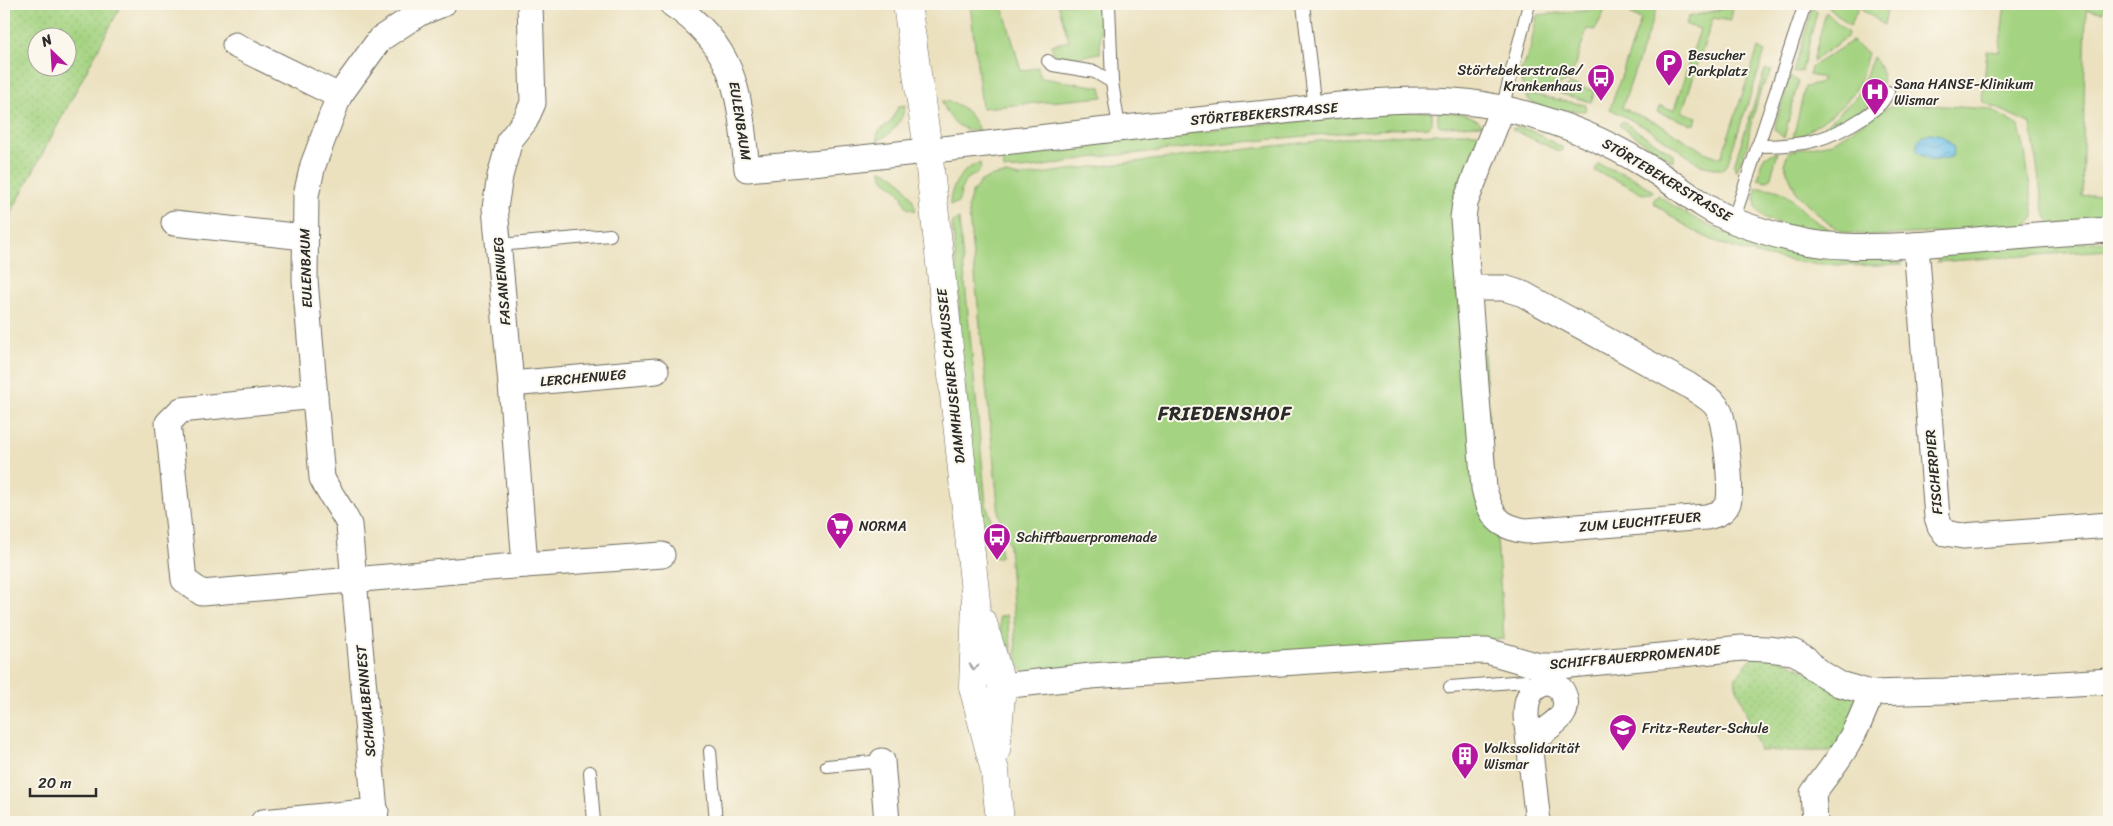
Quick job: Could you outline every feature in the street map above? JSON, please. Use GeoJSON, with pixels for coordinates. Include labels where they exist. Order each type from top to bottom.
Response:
{"type":"FeatureCollection","features":[{"type":"Feature","properties":{"kind":"street","name":"EULENBAUM"},"geometry":{"type":"LineString","coordinates":[[355,579],[349,525],[343,512],[329,494],[322,478],[304,280],[306,195],[313,165],[339,96],[380,39],[418,14],[443,4]]}},
{"type":"Feature","properties":{"kind":"street","name":"FASANENWEG"},"geometry":{"type":"LineString","coordinates":[[525,565],[495,208],[500,176],[510,140],[525,121],[532,103],[530,4]]}},
{"type":"Feature","properties":{"kind":"street","name":"EULENBAUM"},"geometry":{"type":"LineString","coordinates":[[672,4],[713,40],[731,71],[739,102],[747,170],[928,150]]}},
{"type":"Feature","properties":{"kind":"street","name":"DAMMHUSENER CHAUSSEE"},"geometry":{"type":"LineString","coordinates":[[907,4],[928,150],[976,601],[973,687],[995,771],[1000,822]]}},
{"type":"Feature","properties":{"kind":"street"},"geometry":{"type":"LineString","coordinates":[[235,45],[339,96]]}},
{"type":"Feature","properties":{"kind":"street","name":"STÖRTEBEKERSTRASSE"},"geometry":{"type":"LineString","coordinates":[[928,150],[1006,143],[1119,128],[1394,101],[1443,101],[1480,104],[1578,130],[1647,166],[1718,213],[1778,236],[1808,242],[1842,246],[1916,245],[2109,230]]}},
{"type":"Feature","properties":{"kind":"street","name":"ZUM LEUCHTFEUER"},"geometry":{"type":"LineString","coordinates":[[1469,288],[1504,288],[1523,294],[1688,385],[1710,400],[1718,408],[1722,418],[1730,496],[1724,510],[1716,515],[1706,517],[1526,531],[1511,529],[1500,523],[1489,507],[1484,488],[1469,288],[1464,210],[1502,109]]}},
{"type":"Feature","properties":{"kind":"street"},"geometry":{"type":"LineString","coordinates":[[174,223],[304,237]]}},
{"type":"Feature","properties":{"kind":"street","name":"FISCHERPIER"},"geometry":{"type":"LineString","coordinates":[[1916,245],[1937,517],[1940,526],[1945,533],[1963,536],[2109,525]]}},
{"type":"Feature","properties":{"kind":"street","name":"LERCHENWEG"},"geometry":{"type":"LineString","coordinates":[[511,384],[656,372]]}},
{"type":"Feature","properties":{"kind":"street"},"geometry":{"type":"LineString","coordinates":[[315,396],[181,410],[168,423],[184,580],[202,593],[662,555]]}},
{"type":"Feature","properties":{"kind":"street","name":"SCHWALBENNEST"},"geometry":{"type":"LineString","coordinates":[[355,579],[376,817]]}},
{"type":"Feature","properties":{"kind":"street","name":"DAMMHUSENER CHAUSSEE"},"geometry":{"type":"LineString","coordinates":[[976,601],[1002,686],[995,771]]}},
{"type":"Feature","properties":{"kind":"street","name":"SCHIFFBAUERPROMENADE"},"geometry":{"type":"LineString","coordinates":[[1002,686],[1101,675],[1441,652],[1487,651],[1525,681],[1539,666],[1560,666],[1724,649],[1767,648],[1800,655],[1828,678],[1839,684],[1872,693],[1945,692],[2109,680]]}},
{"type":"Feature","properties":{"kind":"street"},"geometry":{"type":"LineString","coordinates":[[1525,681],[1535,688],[1544,683],[1552,683],[1560,688],[1566,705],[1565,712],[1560,719],[1540,731],[1530,746]]}},
{"type":"Feature","properties":{"kind":"street"},"geometry":{"type":"LineString","coordinates":[[1525,681],[1526,716],[1538,822]]}},
{"type":"Feature","properties":{"kind":"street"},"geometry":{"type":"LineString","coordinates":[[1815,822],[1813,793],[1845,751],[1862,721],[1872,693]]}},
{"type":"Feature","properties":{"kind":"street"},"geometry":{"type":"LineString","coordinates":[[882,761],[887,822]]}},
{"type":"Feature","properties":{"kind":"street"},"geometry":{"type":"LineString","coordinates":[[263,822],[376,817]]}},
{"type":"Feature","properties":{"kind":"lane"},"geometry":{"type":"LineString","coordinates":[[1109,4],[1112,82],[1119,128]]}},
{"type":"Feature","properties":{"kind":"lane"},"geometry":{"type":"LineString","coordinates":[[1303,4],[1315,109]]}},
{"type":"Feature","properties":{"kind":"lane"},"geometry":{"type":"LineString","coordinates":[[1502,109],[1529,4]]}},
{"type":"Feature","properties":{"kind":"lane"},"geometry":{"type":"LineString","coordinates":[[1733,220],[1805,4]]}},
{"type":"Feature","properties":{"kind":"lane"},"geometry":{"type":"LineString","coordinates":[[1048,61],[1053,65],[1096,72],[1112,82]]}},
{"type":"Feature","properties":{"kind":"lane"},"geometry":{"type":"LineString","coordinates":[[1757,146],[1785,146],[1807,143],[1833,136],[1879,105],[1888,92]]}},
{"type":"Feature","properties":{"kind":"lane"},"geometry":{"type":"LineString","coordinates":[[499,245],[610,235]]}},
{"type":"Feature","properties":{"kind":"lane"},"geometry":{"type":"LineString","coordinates":[[1450,687],[1525,681]]}},
{"type":"Feature","properties":{"kind":"lane"},"geometry":{"type":"LineString","coordinates":[[710,751],[716,822]]}},
{"type":"Feature","properties":{"kind":"lane"},"geometry":{"type":"LineString","coordinates":[[827,766],[882,761]]}},
{"type":"Feature","properties":{"kind":"lane"},"geometry":{"type":"LineString","coordinates":[[590,772],[594,822]]}},
{"type":"Feature","properties":{"kind":"green space"},"geometry":{"type":"Polygon","coordinates":[[[4,4],[122,4],[4,226],[4,4]]]}},
{"type":"Feature","properties":{"kind":"green space"},"geometry":{"type":"Polygon","coordinates":[[[970,4],[1002,4],[1021,71],[1038,67],[1041,78],[1101,87],[1103,97],[982,108],[970,4]]]}},
{"type":"Feature","properties":{"kind":"green space"},"geometry":{"type":"Polygon","coordinates":[[[1058,4],[1101,4],[1100,53],[1078,57],[1055,56],[1051,45],[1069,41],[1058,4]]]}},
{"type":"Feature","properties":{"kind":"green space"},"geometry":{"type":"Polygon","coordinates":[[[1603,4],[1608,4],[1595,30],[1587,29],[1569,83],[1566,81],[1555,88],[1545,90],[1522,85],[1521,70],[1530,50],[1537,15],[1594,10],[1603,4]]]}},
{"type":"Feature","properties":{"kind":"green space"},"geometry":{"type":"Polygon","coordinates":[[[1641,4],[1658,4],[1622,108],[1659,124],[1704,152],[1721,158],[1758,48],[1765,52],[1727,165],[1723,170],[1701,165],[1650,130],[1610,109],[1641,19],[1630,15],[1641,4]]]}},
{"type":"Feature","properties":{"kind":"green space"},"geometry":{"type":"Polygon","coordinates":[[[1830,4],[1888,4],[1884,25],[1859,7],[1850,26],[1829,7],[1830,4]]]}},
{"type":"Feature","properties":{"kind":"green space"},"geometry":{"type":"Polygon","coordinates":[[[2005,4],[2103,4],[2105,9],[2103,12],[2086,10],[2082,196],[2109,193],[2109,220],[2053,225],[2048,220],[2043,208],[2031,124],[1982,101],[1987,51],[1999,52],[2005,4]]]}},
{"type":"Feature","properties":{"kind":"green space"},"geometry":{"type":"Polygon","coordinates":[[[1813,6],[1817,12],[1802,71],[1793,73],[1813,6]]]}},
{"type":"Feature","properties":{"kind":"green space"},"geometry":{"type":"Polygon","coordinates":[[[1722,9],[1733,9],[1730,21],[1713,18],[1682,112],[1697,117],[1695,124],[1657,112],[1660,106],[1674,110],[1700,29],[1686,25],[1688,17],[1722,9]]]}},
{"type":"Feature","properties":{"kind":"green space"},"geometry":{"type":"Polygon","coordinates":[[[1826,12],[1848,33],[1847,37],[1813,61],[1826,12]]]}},
{"type":"Feature","properties":{"kind":"green space"},"geometry":{"type":"Polygon","coordinates":[[[1852,41],[1868,53],[1860,80],[1854,92],[1832,114],[1798,138],[1793,138],[1805,87],[1819,84],[1823,78],[1809,75],[1811,67],[1852,41]]]}},
{"type":"Feature","properties":{"kind":"green space"},"geometry":{"type":"Polygon","coordinates":[[[1873,57],[1881,71],[1882,85],[1875,97],[1851,118],[1821,133],[1808,137],[1830,122],[1858,95],[1873,57]]]}},
{"type":"Feature","properties":{"kind":"green space"},"geometry":{"type":"Polygon","coordinates":[[[1765,70],[1772,71],[1761,89],[1750,128],[1747,147],[1736,172],[1734,165],[1765,70]]]}},
{"type":"Feature","properties":{"kind":"green space"},"geometry":{"type":"Polygon","coordinates":[[[1790,76],[1798,82],[1784,138],[1774,129],[1790,76]]]}},
{"type":"Feature","properties":{"kind":"green space"},"geometry":{"type":"Polygon","coordinates":[[[1570,84],[1595,91],[1591,102],[1558,93],[1570,84]]]}},
{"type":"Feature","properties":{"kind":"green space"},"geometry":{"type":"Polygon","coordinates":[[[1524,93],[1586,105],[1585,111],[1543,107],[1528,99],[1524,93]]]}},
{"type":"Feature","properties":{"kind":"green space"},"geometry":{"type":"Polygon","coordinates":[[[942,101],[955,103],[965,110],[979,131],[966,129],[955,123],[942,101]]]}},
{"type":"Feature","properties":{"kind":"green space"},"geometry":{"type":"Polygon","coordinates":[[[1897,103],[1990,109],[2019,126],[2025,152],[2034,217],[2026,228],[1872,236],[1844,232],[1828,223],[1797,194],[1784,164],[1789,151],[1832,143],[1879,112],[1897,103]]]}},
{"type":"Feature","properties":{"kind":"green space"},"geometry":{"type":"Polygon","coordinates":[[[905,105],[902,117],[896,127],[877,141],[879,132],[891,121],[899,106],[905,105]]]}},
{"type":"Feature","properties":{"kind":"green space"},"geometry":{"type":"Polygon","coordinates":[[[1410,111],[1432,112],[1432,124],[1428,127],[1304,136],[1086,158],[1040,167],[1016,169],[1004,169],[1002,158],[1008,154],[1240,126],[1410,111]]]}},
{"type":"Feature","properties":{"kind":"green space"},"geometry":{"type":"Polygon","coordinates":[[[1438,112],[1468,115],[1483,125],[1440,126],[1438,124],[1438,112]]]}},
{"type":"Feature","properties":{"kind":"green space"},"geometry":{"type":"Polygon","coordinates":[[[1622,121],[1673,154],[1673,162],[1619,125],[1622,121]]]}},
{"type":"Feature","properties":{"kind":"green space"},"geometry":{"type":"Polygon","coordinates":[[[1517,127],[1532,131],[1563,148],[1560,152],[1512,129],[1517,127]]]}},
{"type":"Feature","properties":{"kind":"green space"},"geometry":{"type":"Polygon","coordinates":[[[1477,133],[1484,136],[1471,167],[1504,639],[1025,672],[1017,665],[1009,545],[999,515],[968,206],[972,193],[981,181],[993,176],[1006,174],[1019,177],[1344,138],[1477,133]]]}},
{"type":"Feature","properties":{"kind":"green space"},"geometry":{"type":"Polygon","coordinates":[[[1778,152],[1771,177],[1766,181],[1758,179],[1764,157],[1778,152]]]}},
{"type":"Feature","properties":{"kind":"green space"},"geometry":{"type":"Polygon","coordinates":[[[980,163],[979,172],[964,182],[958,203],[950,205],[952,191],[958,179],[968,169],[980,163]]]}},
{"type":"Feature","properties":{"kind":"green space"},"geometry":{"type":"Polygon","coordinates":[[[1598,164],[1632,177],[1653,191],[1652,193],[1642,194],[1623,183],[1595,171],[1598,164]]]}},
{"type":"Feature","properties":{"kind":"green space"},"geometry":{"type":"Polygon","coordinates":[[[880,170],[893,175],[904,185],[916,211],[907,208],[899,191],[885,180],[880,170]]]}},
{"type":"Feature","properties":{"kind":"green space"},"geometry":{"type":"Polygon","coordinates":[[[1756,188],[1766,188],[1787,195],[1812,218],[1836,234],[1794,228],[1764,217],[1756,206],[1756,188]]]}},
{"type":"Feature","properties":{"kind":"green space"},"geometry":{"type":"Polygon","coordinates":[[[1658,195],[1685,213],[1741,239],[1799,253],[1830,257],[1893,257],[1902,264],[1829,264],[1780,259],[1756,254],[1710,239],[1688,227],[1655,204],[1653,201],[1658,195]]]}},
{"type":"Feature","properties":{"kind":"green space"},"geometry":{"type":"Polygon","coordinates":[[[959,219],[986,504],[1000,548],[1001,556],[998,558],[994,557],[979,512],[959,332],[959,295],[952,222],[959,219]]]}},
{"type":"Feature","properties":{"kind":"green space"},"geometry":{"type":"Polygon","coordinates":[[[2109,241],[2109,250],[1936,262],[1944,252],[2109,241]]]}},
{"type":"Feature","properties":{"kind":"green space"},"geometry":{"type":"Polygon","coordinates":[[[1007,615],[1015,675],[1005,675],[999,617],[1007,615]]]}},
{"type":"Feature","properties":{"kind":"green space"},"geometry":{"type":"Polygon","coordinates":[[[1756,653],[1774,656],[1865,698],[1839,751],[1760,751],[1734,679],[1756,653]]]}},
{"type":"Feature","properties":{"kind":"water"},"geometry":{"type":"Polygon","coordinates":[[[1929,133],[1940,135],[1949,141],[1954,148],[1952,157],[1931,161],[1917,151],[1919,140],[1929,133]]]}},
{"type":"Feature","properties":{"kind":"place","name":"Besucher Parkplatz"},"geometry":{"type":"Point","coordinates":[1669,87]}},
{"type":"Feature","properties":{"kind":"place","name":"Störtebekerstraße/ Krankenhaus"},"geometry":{"type":"Point","coordinates":[1601,102]}},
{"type":"Feature","properties":{"kind":"place","name":"Sana HANSE-Klinikum Wismar"},"geometry":{"type":"Point","coordinates":[1875,116]}},
{"type":"Feature","properties":{"kind":"place","name":"NORMA"},"geometry":{"type":"Point","coordinates":[840,550]}},
{"type":"Feature","properties":{"kind":"place","name":"Schiffbauerpromenade"},"geometry":{"type":"Point","coordinates":[997,561]}},
{"type":"Feature","properties":{"kind":"place","name":"Fritz-Reuter-Schule"},"geometry":{"type":"Point","coordinates":[1623,752]}},
{"type":"Feature","properties":{"kind":"place","name":"Volkssolidarität Wismar"},"geometry":{"type":"Point","coordinates":[1465,780]}},
{"type":"Feature","properties":{"kind":"district","name":"FRIEDENSHOF"},"geometry":{"type":"Point","coordinates":[1225,413]}}]}
